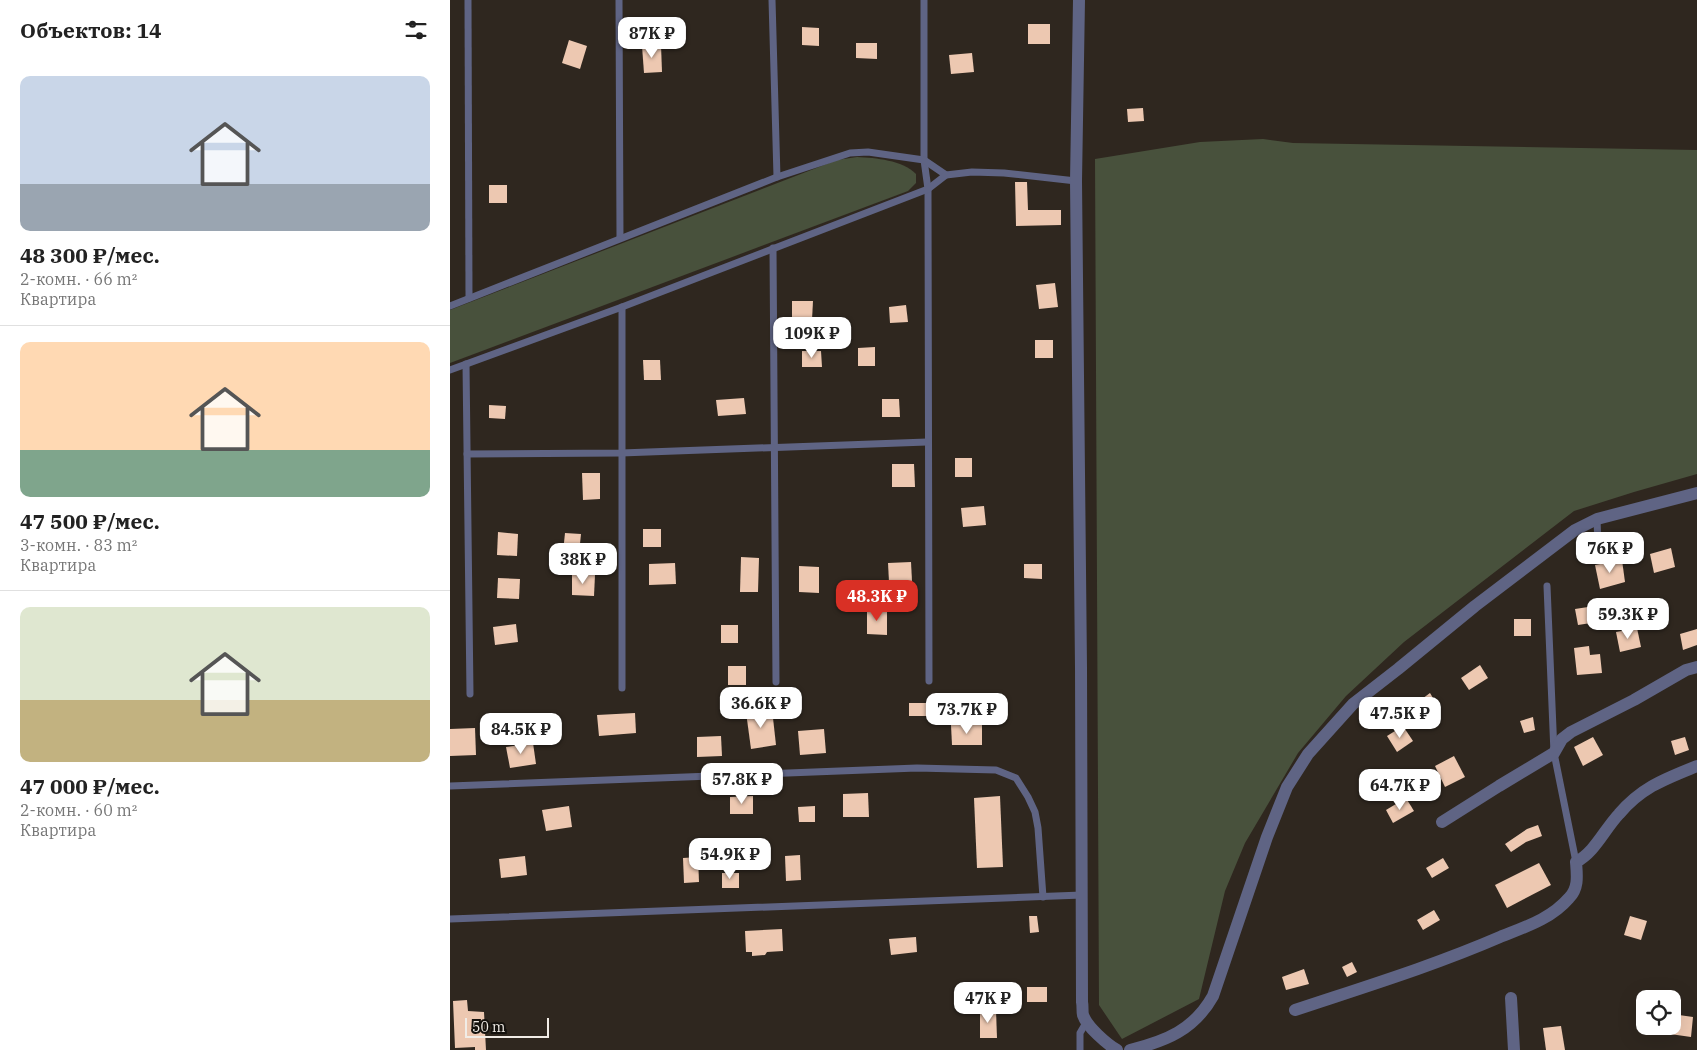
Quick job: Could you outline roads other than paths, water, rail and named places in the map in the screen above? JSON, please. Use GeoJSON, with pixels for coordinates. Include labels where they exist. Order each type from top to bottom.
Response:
{"type":"FeatureCollection","features":[{"type":"Feature","properties":{"kind":"street"},"geometry":{"type":"LineString","coordinates":[[1079,0],[1076,181],[1082,1002],[1083,1014],[1087,1022],[1109,1045],[1117,1050]]}},
{"type":"Feature","properties":{"kind":"street"},"geometry":{"type":"LineString","coordinates":[[1130,1050],[1159,1041],[1190,1026],[1207,1008],[1213,996],[1267,836],[1287,787],[1308,754],[1353,704],[1564,537],[1585,523],[1697,493]]}},
{"type":"Feature","properties":{"kind":"street"},"geometry":{"type":"LineString","coordinates":[[1442,822],[1554,753],[1562,739],[1571,732],[1634,700],[1686,670],[1697,667]]}},
{"type":"Feature","properties":{"kind":"street"},"geometry":{"type":"LineString","coordinates":[[1295,1010],[1426,967],[1555,912],[1571,897],[1578,879],[1576,862],[1589,852],[1618,814],[1640,793],[1656,782],[1697,766]]}},
{"type":"Feature","properties":{"kind":"street"},"geometry":{"type":"LineString","coordinates":[[1511,998],[1514,1050]]}},
{"type":"Feature","properties":{"kind":"lane"},"geometry":{"type":"LineString","coordinates":[[468,0],[469,298]]}},
{"type":"Feature","properties":{"kind":"lane"},"geometry":{"type":"LineString","coordinates":[[619,0],[620,238]]}},
{"type":"Feature","properties":{"kind":"lane"},"geometry":{"type":"LineString","coordinates":[[772,0],[777,177]]}},
{"type":"Feature","properties":{"kind":"lane"},"geometry":{"type":"LineString","coordinates":[[924,0],[924,160],[928,189],[927,442],[929,681]]}},
{"type":"Feature","properties":{"kind":"lane"},"geometry":{"type":"LineString","coordinates":[[450,306],[777,177],[850,153],[868,152],[924,160],[946,175]]}},
{"type":"Feature","properties":{"kind":"lane"},"geometry":{"type":"LineString","coordinates":[[450,370],[622,307],[928,189],[946,175],[996,172],[1076,181]]}},
{"type":"Feature","properties":{"kind":"lane"},"geometry":{"type":"LineString","coordinates":[[773,248],[776,682]]}},
{"type":"Feature","properties":{"kind":"lane"},"geometry":{"type":"LineString","coordinates":[[622,307],[622,688]]}},
{"type":"Feature","properties":{"kind":"lane"},"geometry":{"type":"LineString","coordinates":[[466,364],[470,694]]}},
{"type":"Feature","properties":{"kind":"lane"},"geometry":{"type":"LineString","coordinates":[[467,454],[775,449],[927,442]]}},
{"type":"Feature","properties":{"kind":"lane"},"geometry":{"type":"LineString","coordinates":[[1596,519],[1598,546]]}},
{"type":"Feature","properties":{"kind":"lane"},"geometry":{"type":"LineString","coordinates":[[1547,586],[1554,753],[1576,862]]}},
{"type":"Feature","properties":{"kind":"lane"},"geometry":{"type":"LineString","coordinates":[[450,786],[917,768],[996,770],[1016,778],[1035,812],[1043,897]]}},
{"type":"Feature","properties":{"kind":"lane"},"geometry":{"type":"LineString","coordinates":[[450,919],[1082,895]]}},
{"type":"Feature","properties":{"kind":"lane"},"geometry":{"type":"LineString","coordinates":[[1080,1050],[1080,1033],[1087,1022]]}}]}
